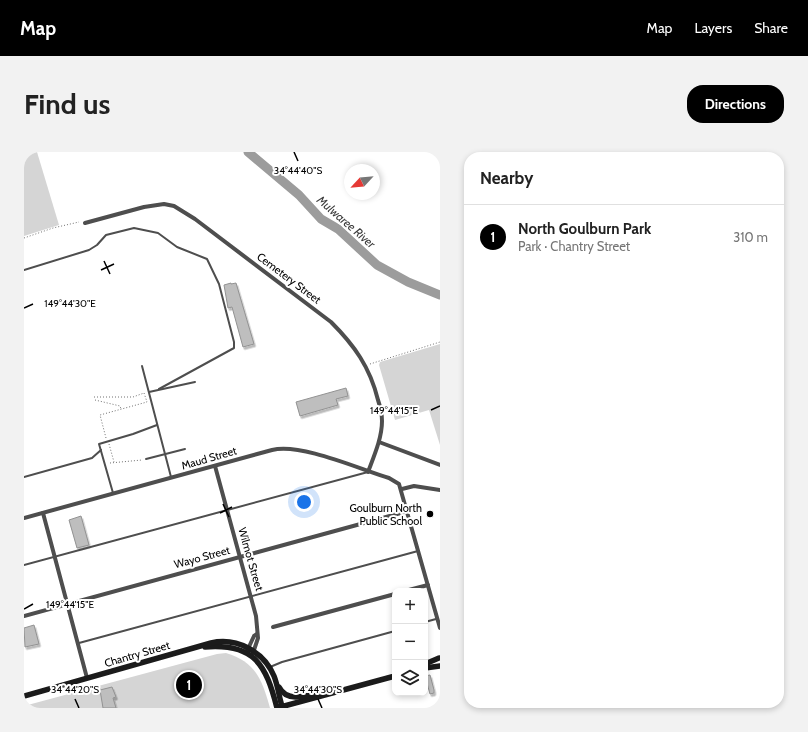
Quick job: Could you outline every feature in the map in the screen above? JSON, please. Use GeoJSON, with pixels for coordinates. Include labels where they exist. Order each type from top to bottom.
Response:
{"type":"FeatureCollection","features":[{"type":"Feature","properties":{"kind":"main road","name":"Chantry Street"},"geometry":{"type":"LineString","coordinates":[[24,696],[215,642],[226,641],[237,643],[250,652]]}},
{"type":"Feature","properties":{"kind":"main road"},"geometry":{"type":"LineString","coordinates":[[250,652],[270,667],[281,692],[286,696],[293,697],[311,695]]}},
{"type":"Feature","properties":{"kind":"main road"},"geometry":{"type":"LineString","coordinates":[[250,652],[267,674],[280,706]]}},
{"type":"Feature","properties":{"kind":"main road"},"geometry":{"type":"LineString","coordinates":[[428,663],[440,661]]}},
{"type":"Feature","properties":{"kind":"main road"},"geometry":{"type":"LineString","coordinates":[[428,667],[440,661]]}},
{"type":"Feature","properties":{"kind":"main road"},"geometry":{"type":"LineString","coordinates":[[280,706],[311,695],[392,673]]}},
{"type":"Feature","properties":{"kind":"main road"},"geometry":{"type":"LineString","coordinates":[[280,706],[392,677]]}},
{"type":"Feature","properties":{"kind":"main road"},"geometry":{"type":"LineString","coordinates":[[276,681],[280,706]]}},
{"type":"Feature","properties":{"kind":"street","name":"Cemetery Street"},"geometry":{"type":"LineString","coordinates":[[85,223],[144,207],[164,204],[182,210],[331,322],[355,348],[364,361],[376,391],[382,420],[379,442],[368,472]]}},
{"type":"Feature","properties":{"kind":"street"},"geometry":{"type":"LineString","coordinates":[[379,442],[440,465]]}},
{"type":"Feature","properties":{"kind":"street","name":"Maud Street"},"geometry":{"type":"LineString","coordinates":[[24,518],[272,450],[286,448],[316,455],[398,482],[402,489]]}},
{"type":"Feature","properties":{"kind":"street","name":"Wilmot Street"},"geometry":{"type":"LineString","coordinates":[[215,466],[257,619],[257,634],[250,652]]}},
{"type":"Feature","properties":{"kind":"street"},"geometry":{"type":"LineString","coordinates":[[440,490],[414,486],[402,489],[440,628]]}},
{"type":"Feature","properties":{"kind":"street","name":"Wayo Street"},"geometry":{"type":"LineString","coordinates":[[24,616],[408,511]]}},
{"type":"Feature","properties":{"kind":"street"},"geometry":{"type":"LineString","coordinates":[[43,513],[87,678]]}},
{"type":"Feature","properties":{"kind":"street"},"geometry":{"type":"LineString","coordinates":[[416,588],[428,585]]}},
{"type":"Feature","properties":{"kind":"street"},"geometry":{"type":"LineString","coordinates":[[273,627],[392,595]]}},
{"type":"Feature","properties":{"kind":"lane"},"geometry":{"type":"LineString","coordinates":[[24,270],[89,250],[97,245],[106,235],[131,228],[156,232],[177,247],[207,259],[218,284],[234,342],[234,348],[159,389]]}},
{"type":"Feature","properties":{"kind":"lane"},"geometry":{"type":"LineString","coordinates":[[142,366],[172,478]]}},
{"type":"Feature","properties":{"kind":"lane"},"geometry":{"type":"LineString","coordinates":[[149,392],[195,382]]}},
{"type":"Feature","properties":{"kind":"lane"},"geometry":{"type":"LineString","coordinates":[[113,494],[99,444],[157,425]]}},
{"type":"Feature","properties":{"kind":"lane"},"geometry":{"type":"LineString","coordinates":[[146,459],[185,449]]}},
{"type":"Feature","properties":{"kind":"lane"},"geometry":{"type":"LineString","coordinates":[[24,477],[92,458],[101,450]]}},
{"type":"Feature","properties":{"kind":"lane"},"geometry":{"type":"LineString","coordinates":[[24,565],[368,472]]}},
{"type":"Feature","properties":{"kind":"lane"},"geometry":{"type":"LineString","coordinates":[[78,644],[419,550]]}},
{"type":"Feature","properties":{"kind":"lane"},"geometry":{"type":"LineString","coordinates":[[428,621],[438,619]]}},
{"type":"Feature","properties":{"kind":"lane"},"geometry":{"type":"LineString","coordinates":[[270,667],[282,662],[392,632]]}},
{"type":"Feature","properties":{"kind":"path"},"geometry":{"type":"LineString","coordinates":[[24,238],[79,222]]}},
{"type":"Feature","properties":{"kind":"path"},"geometry":{"type":"LineString","coordinates":[[370,364],[440,342]]}},
{"type":"Feature","properties":{"kind":"path"},"geometry":{"type":"LineString","coordinates":[[94,397],[133,397],[144,394],[147,402],[100,415],[106,439]]}},
{"type":"Feature","properties":{"kind":"path"},"geometry":{"type":"LineString","coordinates":[[95,400],[120,406],[121,409]]}},
{"type":"Feature","properties":{"kind":"path"},"geometry":{"type":"LineString","coordinates":[[109,444],[114,463]]}},
{"type":"Feature","properties":{"kind":"path"},"geometry":{"type":"LineString","coordinates":[[110,463],[146,459]]}},
{"type":"Feature","properties":{"kind":"shaded area"},"geometry":{"type":"Polygon","coordinates":[[[24,152],[37,152],[59,225],[24,236],[24,152]]]}},
{"type":"Feature","properties":{"kind":"shaded area"},"geometry":{"type":"Polygon","coordinates":[[[440,344],[440,445],[429,410],[395,420],[379,365],[380,362],[440,344]]]}},
{"type":"Feature","properties":{"kind":"shaded area"},"geometry":{"type":"Polygon","coordinates":[[[226,653],[244,661],[256,673],[264,689],[270,708],[24,708],[24,706],[217,654],[226,653]]]}},
{"type":"Feature","properties":{"kind":"building"},"geometry":{"type":"Polygon","coordinates":[[[236,283],[254,344],[243,347],[232,307],[228,308],[224,285],[236,283]]]}},
{"type":"Feature","properties":{"kind":"building"},"geometry":{"type":"Polygon","coordinates":[[[346,388],[348,396],[336,399],[338,405],[300,416],[296,402],[346,388]]]}},
{"type":"Feature","properties":{"kind":"building"},"geometry":{"type":"Polygon","coordinates":[[[81,516],[89,545],[77,548],[69,520],[81,516]]]}},
{"type":"Feature","properties":{"kind":"building"},"geometry":{"type":"Polygon","coordinates":[[[34,625],[39,644],[25,647],[24,628],[34,625]]]}},
{"type":"Feature","properties":{"kind":"building"},"geometry":{"type":"Polygon","coordinates":[[[428,675],[430,675],[434,690],[434,693],[430,694],[428,687],[428,675]]]}},
{"type":"Feature","properties":{"kind":"building"},"geometry":{"type":"Polygon","coordinates":[[[112,687],[116,697],[113,698],[116,708],[103,708],[100,690],[112,687]]]}},
{"type":"Feature","properties":{"kind":"waterway","name":"Mulwaree River"},"geometry":{"type":"LineString","coordinates":[[248,152],[299,195],[321,219],[338,229],[377,265],[408,282],[440,295]]}},
{"type":"Feature","properties":{"kind":"place","name":"Goulburn North Public School"},"geometry":{"type":"Point","coordinates":[430,514]}},
{"type":"Feature","properties":{"kind":"place","name":"North Goulburn Park"},"geometry":{"type":"Point","coordinates":[189,685]}}]}
